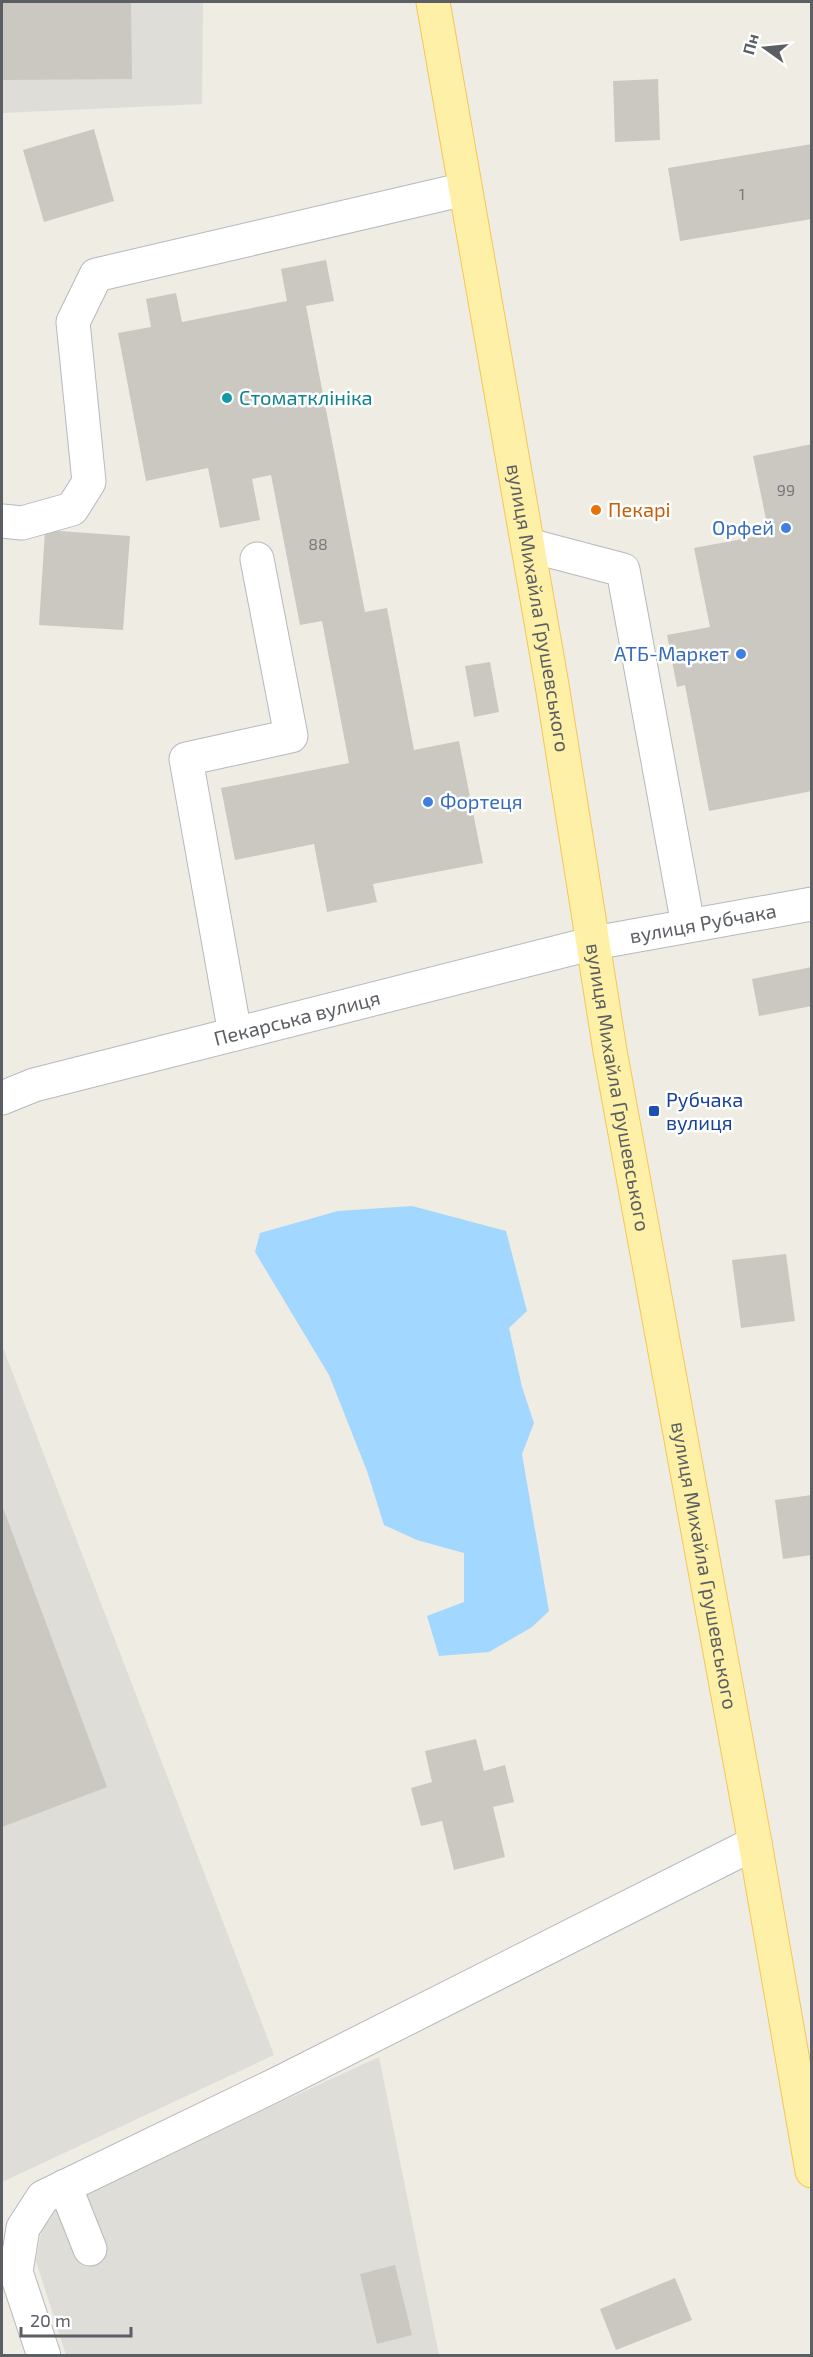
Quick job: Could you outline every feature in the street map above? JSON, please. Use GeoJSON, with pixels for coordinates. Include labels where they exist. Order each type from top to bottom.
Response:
{"type":"FeatureCollection","features":[{"type":"Feature","properties":{"kind":"main road","name":"вулиця Михайла Грушевського"},"geometry":{"type":"LineString","coordinates":[[433,2],[528,545],[647,1265],[755,1843],[812,2171]]}},
{"type":"Feature","properties":{"kind":"street"},"geometry":{"type":"LineString","coordinates":[[2,521],[22,523],[72,509],[89,482],[73,322],[96,275],[465,189]]}},
{"type":"Feature","properties":{"kind":"street"},"geometry":{"type":"LineString","coordinates":[[528,545],[623,570],[688,925]]}},
{"type":"Feature","properties":{"kind":"street"},"geometry":{"type":"LineString","coordinates":[[235,1034],[186,759],[291,736],[257,559]]}},
{"type":"Feature","properties":{"kind":"street","name":"вулиця Рубчака"},"geometry":{"type":"LineString","coordinates":[[594,943],[812,904]]}},
{"type":"Feature","properties":{"kind":"street","name":"Пекарська вулиця"},"geometry":{"type":"LineString","coordinates":[[2,1098],[33,1085],[594,943]]}},
{"type":"Feature","properties":{"kind":"street"},"geometry":{"type":"LineString","coordinates":[[44,2355],[16,2272],[23,2228],[43,2197],[279,2083],[755,1843]]}},
{"type":"Feature","properties":{"kind":"street"},"geometry":{"type":"LineString","coordinates":[[65,2187],[90,2249]]}},
{"type":"Feature","properties":{"kind":"shaded area"},"geometry":{"type":"Polygon","coordinates":[[[2,2],[203,2],[202,104],[2,113],[2,2]]]}},
{"type":"Feature","properties":{"kind":"shaded area"},"geometry":{"type":"Polygon","coordinates":[[[2,1345],[274,2055],[2,2182],[2,1345]]]}},
{"type":"Feature","properties":{"kind":"shaded area"},"geometry":{"type":"Polygon","coordinates":[[[379,2057],[439,2355],[66,2355],[36,2261],[43,2221],[62,2203],[379,2057]]]}},
{"type":"Feature","properties":{"kind":"water"},"geometry":{"type":"Polygon","coordinates":[[[412,1206],[506,1231],[527,1311],[509,1328],[522,1387],[534,1423],[522,1454],[549,1611],[532,1627],[489,1652],[439,1656],[427,1616],[464,1602],[464,1553],[417,1540],[384,1525],[367,1471],[329,1375],[255,1252],[260,1233],[338,1211],[412,1206]]]}},
{"type":"Feature","properties":{"kind":"building"},"geometry":{"type":"Polygon","coordinates":[[[2,2],[131,2],[132,79],[2,80],[2,2]]]}},
{"type":"Feature","properties":{"kind":"building"},"geometry":{"type":"Polygon","coordinates":[[[658,79],[660,140],[615,142],[613,81],[658,79]]]}},
{"type":"Feature","properties":{"kind":"building"},"geometry":{"type":"Polygon","coordinates":[[[94,129],[114,201],[44,222],[23,150],[94,129]]]}},
{"type":"Feature","properties":{"kind":"building"},"geometry":{"type":"Polygon","coordinates":[[[812,144],[812,219],[680,241],[668,168],[812,144]]]}},
{"type":"Feature","properties":{"kind":"building"},"geometry":{"type":"Polygon","coordinates":[[[326,260],[334,301],[306,306],[365,612],[387,608],[414,750],[459,741],[483,863],[373,884],[377,902],[327,912],[314,844],[235,860],[221,788],[349,763],[322,621],[300,625],[271,475],[252,479],[260,520],[220,528],[208,468],[146,481],[118,333],[151,327],[146,299],[176,293],[182,322],[287,301],[281,269],[326,260]]]}},
{"type":"Feature","properties":{"kind":"building","name":"АТБ-Маркет"},"geometry":{"type":"Polygon","coordinates":[[[812,444],[812,791],[709,811],[685,685],[677,687],[667,635],[710,627],[694,548],[769,534],[753,456],[812,444]]]}},
{"type":"Feature","properties":{"kind":"building"},"geometry":{"type":"Polygon","coordinates":[[[45,530],[130,536],[123,630],[39,625],[45,530]]]}},
{"type":"Feature","properties":{"kind":"building"},"geometry":{"type":"Polygon","coordinates":[[[490,662],[499,712],[474,717],[465,666],[490,662]]]}},
{"type":"Feature","properties":{"kind":"building"},"geometry":{"type":"Polygon","coordinates":[[[812,967],[812,1006],[759,1016],[752,979],[812,967]]]}},
{"type":"Feature","properties":{"kind":"building"},"geometry":{"type":"Polygon","coordinates":[[[786,1254],[795,1321],[741,1328],[732,1260],[786,1254]]]}},
{"type":"Feature","properties":{"kind":"building"},"geometry":{"type":"Polygon","coordinates":[[[812,1495],[812,1555],[783,1559],[775,1500],[812,1495]]]}},
{"type":"Feature","properties":{"kind":"building"},"geometry":{"type":"Polygon","coordinates":[[[2,1505],[107,1787],[2,1827],[2,1505]]]}},
{"type":"Feature","properties":{"kind":"building"},"geometry":{"type":"Polygon","coordinates":[[[476,1739],[484,1771],[505,1765],[514,1802],[493,1807],[505,1857],[454,1870],[442,1821],[421,1826],[411,1788],[432,1782],[425,1751],[476,1739]]]}},
{"type":"Feature","properties":{"kind":"building"},"geometry":{"type":"Polygon","coordinates":[[[395,2265],[412,2335],[377,2344],[360,2274],[395,2265]]]}},
{"type":"Feature","properties":{"kind":"building"},"geometry":{"type":"Polygon","coordinates":[[[675,2278],[692,2320],[616,2350],[600,2309],[675,2278]]]}},
{"type":"Feature","properties":{"kind":"place","name":"Стоматклініка"},"geometry":{"type":"Point","coordinates":[227,398]}},
{"type":"Feature","properties":{"kind":"place","name":"Пекарі"},"geometry":{"type":"Point","coordinates":[596,510]}},
{"type":"Feature","properties":{"kind":"place","name":"Орфей"},"geometry":{"type":"Point","coordinates":[786,528]}},
{"type":"Feature","properties":{"kind":"place","name":"АТБ-Маркет"},"geometry":{"type":"Point","coordinates":[741,654]}},
{"type":"Feature","properties":{"kind":"place","name":"Фортеця"},"geometry":{"type":"Point","coordinates":[428,802]}},
{"type":"Feature","properties":{"kind":"place","name":"Рубчака вулиця"},"geometry":{"type":"Point","coordinates":[654,1111]}}]}
